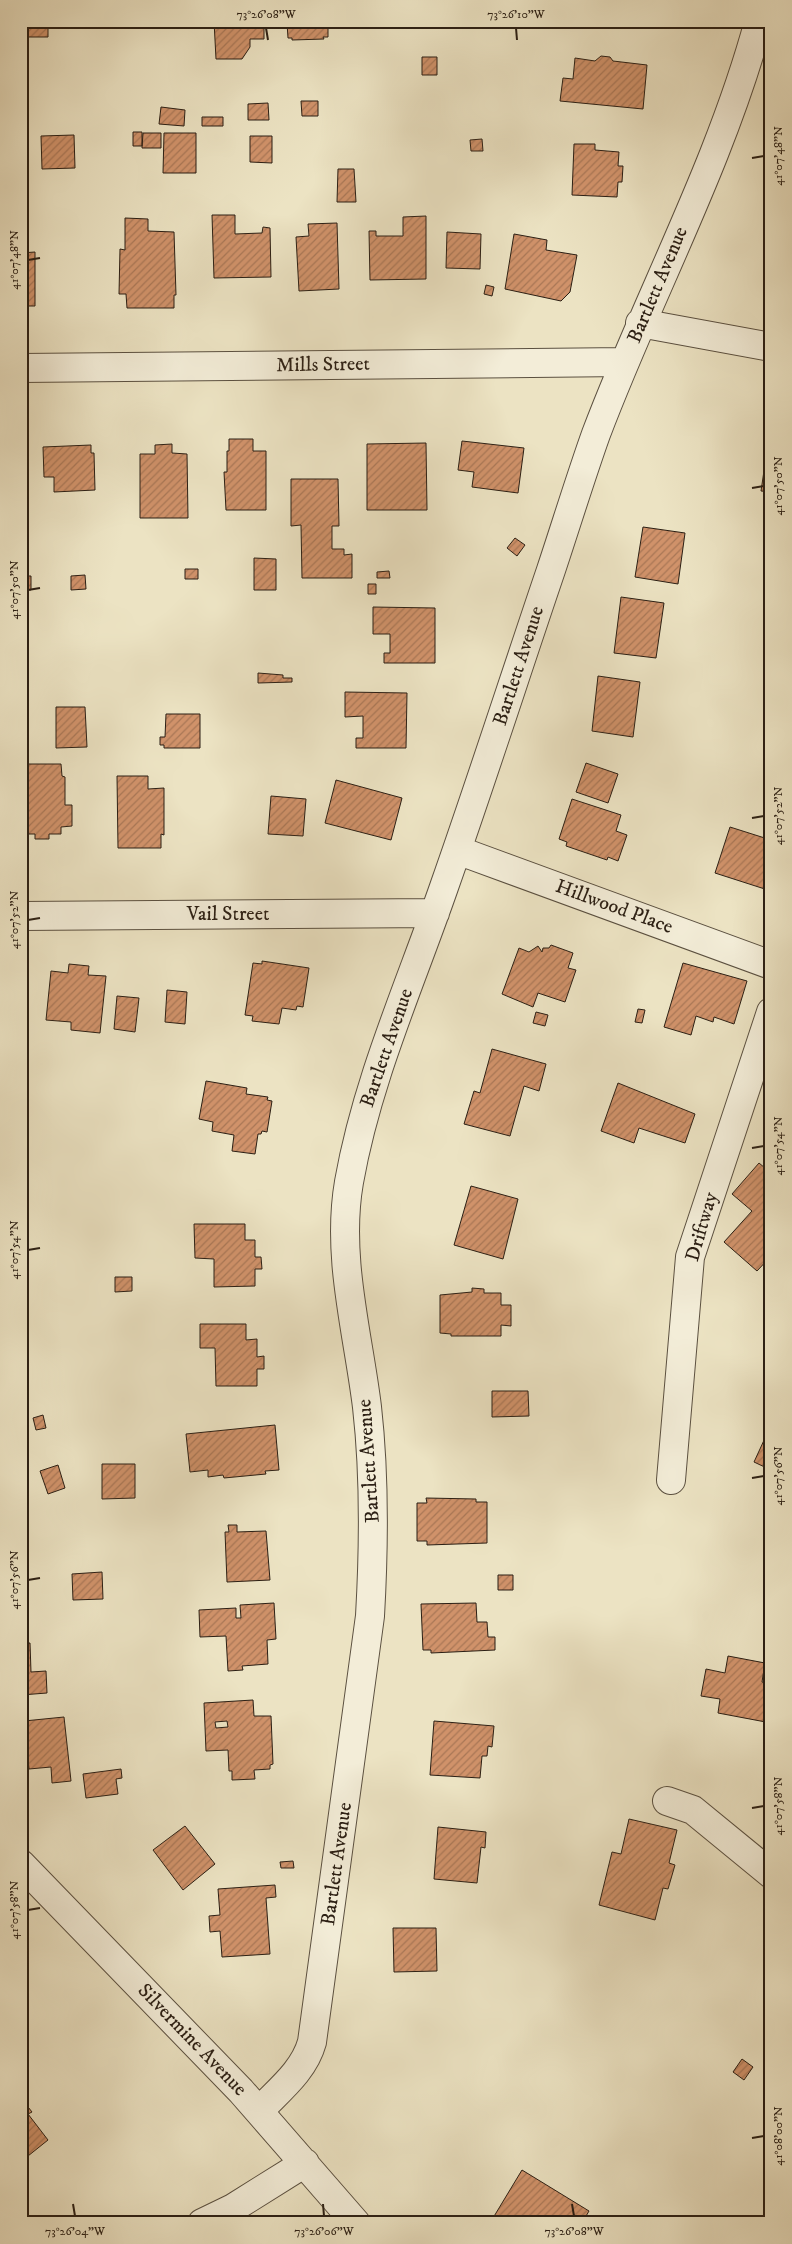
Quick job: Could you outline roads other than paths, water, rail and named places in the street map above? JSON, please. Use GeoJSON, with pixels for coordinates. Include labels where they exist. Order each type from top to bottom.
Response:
{"type":"FeatureCollection","features":[{"type":"Feature","properties":{"kind":"street","name":"Bartlett Avenue"},"geometry":{"type":"LineString","coordinates":[[259,2111],[302,2065],[312,2042],[370,1616],[372,1462],[367,1405],[347,1265],[345,1230],[348,1188],[370,1091],[457,850],[596,435],[640,323],[723,132],[758,21]]}},
{"type":"Feature","properties":{"kind":"street"},"geometry":{"type":"LineString","coordinates":[[640,323],[771,347]]}},
{"type":"Feature","properties":{"kind":"street","name":"Mills Street"},"geometry":{"type":"LineString","coordinates":[[21,368],[625,362]]}},
{"type":"Feature","properties":{"kind":"street","name":"Hillwood Place"},"geometry":{"type":"LineString","coordinates":[[457,850],[771,965]]}},
{"type":"Feature","properties":{"kind":"street","name":"Vail Street"},"geometry":{"type":"LineString","coordinates":[[21,916],[435,913]]}},
{"type":"Feature","properties":{"kind":"street","name":"Driftway"},"geometry":{"type":"LineString","coordinates":[[671,1480],[690,1257],[771,1012]]}},
{"type":"Feature","properties":{"kind":"street"},"geometry":{"type":"LineString","coordinates":[[667,1801],[692,1810],[771,1874]]}},
{"type":"Feature","properties":{"kind":"street","name":"Silvermine Avenue"},"geometry":{"type":"LineString","coordinates":[[21,1864],[259,2111],[356,2223]]}},
{"type":"Feature","properties":{"kind":"street"},"geometry":{"type":"LineString","coordinates":[[202,2223],[233,2208],[305,2164]]}}]}
